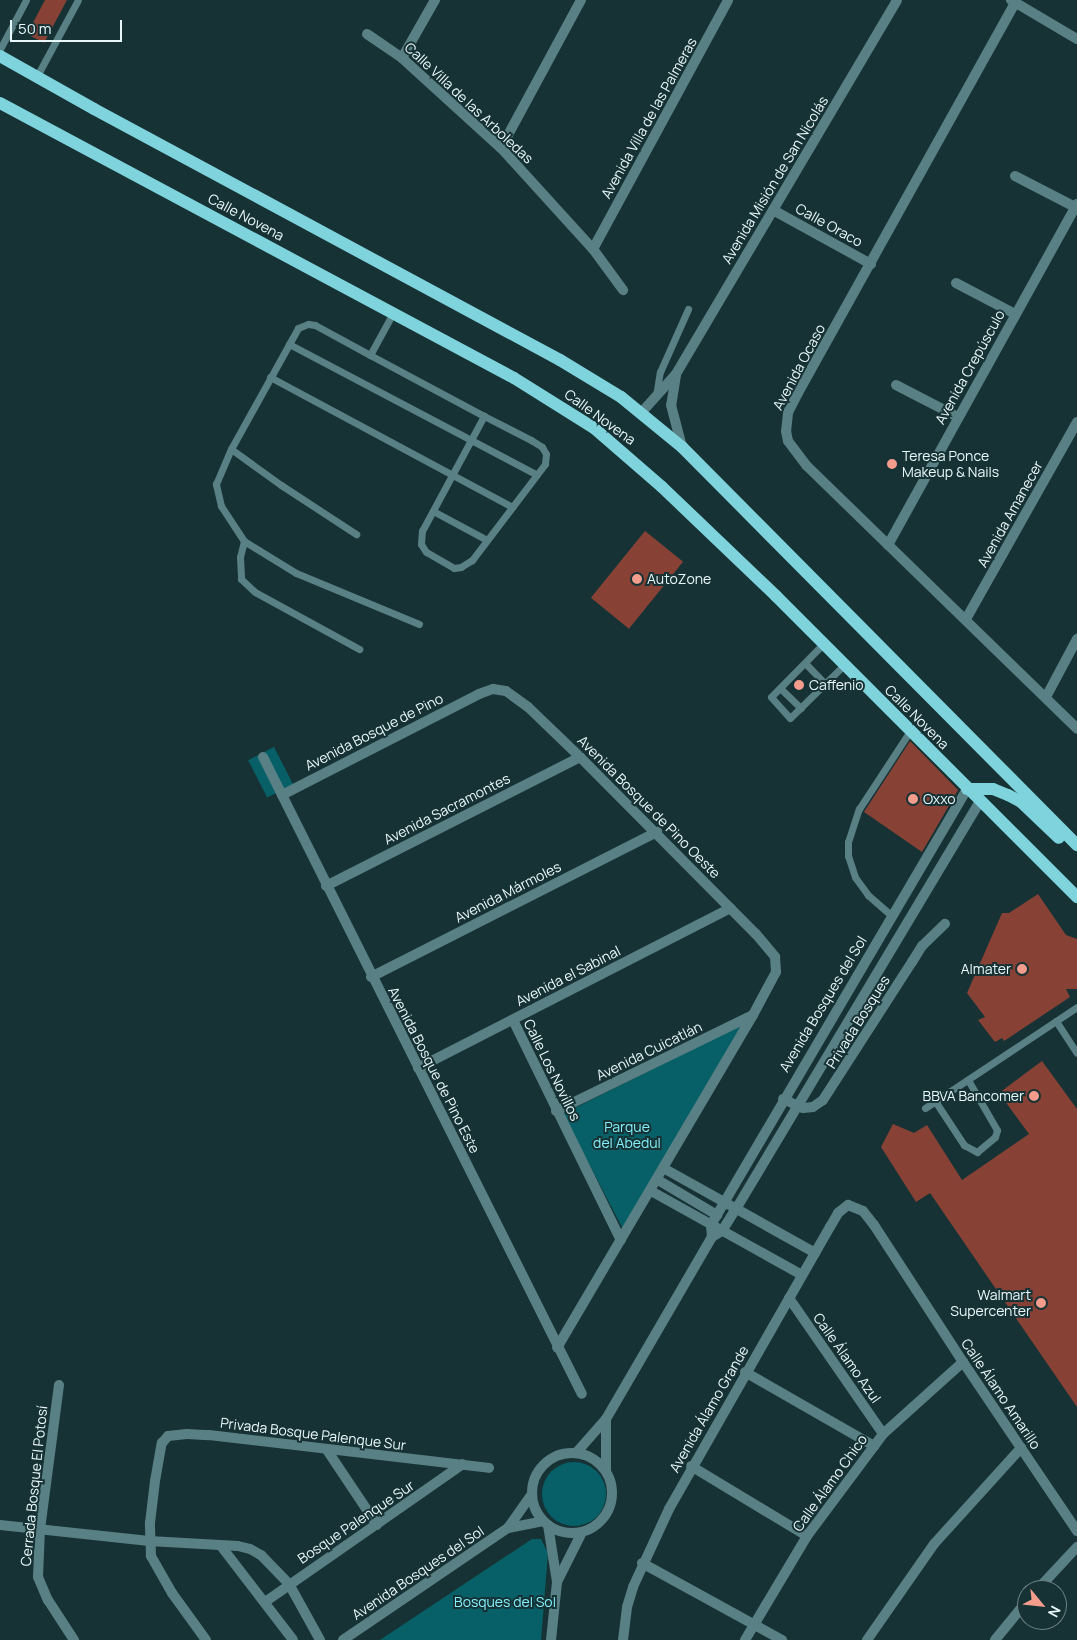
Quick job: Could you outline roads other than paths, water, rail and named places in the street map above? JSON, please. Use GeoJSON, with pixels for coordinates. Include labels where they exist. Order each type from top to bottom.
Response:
{"type":"FeatureCollection","features":[{"type":"Feature","properties":{"kind":"main road","name":"Calle Novena"},"geometry":{"type":"LineString","coordinates":[[0,56],[102,114],[594,379],[641,413],[682,447],[1077,844]]}},
{"type":"Feature","properties":{"kind":"main road","name":"Calle Novena"},"geometry":{"type":"LineString","coordinates":[[0,103],[514,378],[594,428],[662,487],[824,644],[1077,897]]}},
{"type":"Feature","properties":{"kind":"main road"},"geometry":{"type":"LineString","coordinates":[[967,789],[993,789],[1021,802],[1066,844],[1077,850]]}},
{"type":"Feature","properties":{"kind":"street"},"geometry":{"type":"LineString","coordinates":[[402,58],[435,0]]}},
{"type":"Feature","properties":{"kind":"street"},"geometry":{"type":"LineString","coordinates":[[501,148],[581,0]]}},
{"type":"Feature","properties":{"kind":"street","name":"Avenida Villa de las Palmeras"},"geometry":{"type":"LineString","coordinates":[[593,249],[728,0]]}},
{"type":"Feature","properties":{"kind":"street","name":"Avenida Misión de San Nicolás"},"geometry":{"type":"LineString","coordinates":[[641,413],[676,374],[897,0]]}},
{"type":"Feature","properties":{"kind":"street"},"geometry":{"type":"LineString","coordinates":[[1013,1],[1077,39]]}},
{"type":"Feature","properties":{"kind":"street","name":"Avenida Ocaso"},"geometry":{"type":"LineString","coordinates":[[1013,1],[871,264],[792,403],[788,413],[786,431],[788,441],[807,466],[1077,729]]}},
{"type":"Feature","properties":{"kind":"street","name":"Calle Villa de las Arboledas"},"geometry":{"type":"LineString","coordinates":[[367,34],[402,58],[501,148],[593,249],[623,290]]}},
{"type":"Feature","properties":{"kind":"street"},"geometry":{"type":"LineString","coordinates":[[1015,176],[1076,206]]}},
{"type":"Feature","properties":{"kind":"street","name":"Avenida Crepúsculo"},"geometry":{"type":"LineString","coordinates":[[888,545],[1076,206]]}},
{"type":"Feature","properties":{"kind":"street","name":"Calle Oraco"},"geometry":{"type":"LineString","coordinates":[[773,210],[871,264]]}},
{"type":"Feature","properties":{"kind":"street"},"geometry":{"type":"LineString","coordinates":[[956,283],[1016,314]]}},
{"type":"Feature","properties":{"kind":"street","name":"Avenida Misión de San Nicolás"},"geometry":{"type":"LineString","coordinates":[[676,374],[671,405],[682,447]]}},
{"type":"Feature","properties":{"kind":"street"},"geometry":{"type":"LineString","coordinates":[[896,385],[958,416]]}},
{"type":"Feature","properties":{"kind":"street","name":"Avenida Amanecer"},"geometry":{"type":"LineString","coordinates":[[966,619],[1077,422]]}},
{"type":"Feature","properties":{"kind":"street"},"geometry":{"type":"LineString","coordinates":[[1046,697],[1077,639]]}},
{"type":"Feature","properties":{"kind":"street","name":"Avenida Bosque de Pino Oeste"},"geometry":{"type":"LineString","coordinates":[[479,694],[493,689],[506,691],[515,696],[580,756],[657,832],[771,951],[776,965],[776,972],[753,1015]]}},
{"type":"Feature","properties":{"kind":"street","name":"Avenida Bosque de Pino"},"geometry":{"type":"LineString","coordinates":[[282,795],[479,694]]}},
{"type":"Feature","properties":{"kind":"street","name":"Avenida Sacramontes"},"geometry":{"type":"LineString","coordinates":[[326,886],[580,756]]}},
{"type":"Feature","properties":{"kind":"street","name":"Avenida Bosque de Pino Este"},"geometry":{"type":"LineString","coordinates":[[263,757],[557,1348],[582,1394]]}},
{"type":"Feature","properties":{"kind":"street","name":"Avenida Bosques del Sol"},"geometry":{"type":"LineString","coordinates":[[711,1225],[783,1099],[967,789]]}},
{"type":"Feature","properties":{"kind":"street"},"geometry":{"type":"LineString","coordinates":[[576,1453],[606,1419],[712,1237],[722,1231],[736,1209],[980,802]]}},
{"type":"Feature","properties":{"kind":"street","name":"Avenida Mármoles"},"geometry":{"type":"LineString","coordinates":[[372,977],[657,832]]}},
{"type":"Feature","properties":{"kind":"street","name":"Avenida el Sabinal"},"geometry":{"type":"LineString","coordinates":[[418,1068],[730,908]]}},
{"type":"Feature","properties":{"kind":"street","name":"Privada Bosques"},"geometry":{"type":"LineString","coordinates":[[798,1106],[807,1108],[818,1105],[828,1094],[922,946],[945,924]]}},
{"type":"Feature","properties":{"kind":"street"},"geometry":{"type":"LineString","coordinates":[[557,1348],[665,1169],[753,1015]]}},
{"type":"Feature","properties":{"kind":"street","name":"Avenida Cuicatlán"},"geometry":{"type":"LineString","coordinates":[[556,1111],[753,1015]]}},
{"type":"Feature","properties":{"kind":"street","name":"Calle Los Novillos"},"geometry":{"type":"LineString","coordinates":[[513,1020],[556,1111],[621,1240]]}},
{"type":"Feature","properties":{"kind":"street"},"geometry":{"type":"LineString","coordinates":[[783,1099],[798,1106]]}},
{"type":"Feature","properties":{"kind":"street"},"geometry":{"type":"LineString","coordinates":[[665,1169],[815,1252]]}},
{"type":"Feature","properties":{"kind":"street"},"geometry":{"type":"LineString","coordinates":[[658,1180],[717,1215]]}},
{"type":"Feature","properties":{"kind":"street"},"geometry":{"type":"LineString","coordinates":[[651,1191],[802,1275]]}},
{"type":"Feature","properties":{"kind":"street","name":"Avenida Álamo Grande"},"geometry":{"type":"LineString","coordinates":[[623,1640],[627,1607],[642,1563],[692,1466],[838,1213],[848,1205]]}},
{"type":"Feature","properties":{"kind":"street","name":"Calle Álamo Amarillo"},"geometry":{"type":"LineString","coordinates":[[848,1205],[863,1211],[874,1225],[963,1362],[1077,1531]]}},
{"type":"Feature","properties":{"kind":"street"},"geometry":{"type":"LineString","coordinates":[[711,1225],[712,1237]]}},
{"type":"Feature","properties":{"kind":"street","name":"Calle Álamo Azul"},"geometry":{"type":"LineString","coordinates":[[789,1298],[883,1434]]}},
{"type":"Feature","properties":{"kind":"street","name":"Calle Álamo Chico"},"geometry":{"type":"LineString","coordinates":[[745,1640],[808,1536],[883,1434],[963,1362]]}},
{"type":"Feature","properties":{"kind":"street"},"geometry":{"type":"LineString","coordinates":[[745,1372],[874,1446]]}},
{"type":"Feature","properties":{"kind":"street","name":"Cerrada Bosque El Potosí"},"geometry":{"type":"LineString","coordinates":[[59,1385],[40,1529],[38,1577],[42,1588],[74,1640]]}},
{"type":"Feature","properties":{"kind":"street"},"geometry":{"type":"LineString","coordinates":[[545,1523],[558,1531],[582,1532],[597,1524],[611,1503],[612,1486],[606,1470],[606,1419]]}},
{"type":"Feature","properties":{"kind":"street","name":"Privada Bosque Palenque Sur"},"geometry":{"type":"LineString","coordinates":[[149,1541],[162,1443],[168,1436],[187,1434],[489,1468]]}},
{"type":"Feature","properties":{"kind":"street"},"geometry":{"type":"LineString","coordinates":[[867,1640],[934,1544],[1021,1448]]}},
{"type":"Feature","properties":{"kind":"street"},"geometry":{"type":"LineString","coordinates":[[327,1450],[376,1525]]}},
{"type":"Feature","properties":{"kind":"street"},"geometry":{"type":"LineString","coordinates":[[551,1640],[557,1582],[545,1523],[535,1508],[532,1494],[536,1475],[548,1461],[566,1453],[576,1453],[593,1458],[606,1470]]}},
{"type":"Feature","properties":{"kind":"street","name":"Bosque Palenque Sur"},"geometry":{"type":"LineString","coordinates":[[265,1602],[463,1464]]}},
{"type":"Feature","properties":{"kind":"street"},"geometry":{"type":"LineString","coordinates":[[692,1466],[808,1536]]}},
{"type":"Feature","properties":{"kind":"street","name":"Avenida Bosques del Sol"},"geometry":{"type":"LineString","coordinates":[[343,1640],[508,1528],[532,1494]]}},
{"type":"Feature","properties":{"kind":"street","name":"Avenida Bosques del Sol"},"geometry":{"type":"LineString","coordinates":[[508,1528],[545,1523]]}},
{"type":"Feature","properties":{"kind":"street"},"geometry":{"type":"LineString","coordinates":[[0,1525],[149,1541],[238,1546],[261,1555],[289,1584],[320,1640]]}},
{"type":"Feature","properties":{"kind":"street"},"geometry":{"type":"LineString","coordinates":[[557,1582],[582,1532]]}},
{"type":"Feature","properties":{"kind":"street"},"geometry":{"type":"LineString","coordinates":[[149,1541],[151,1556],[158,1571],[206,1640]]}},
{"type":"Feature","properties":{"kind":"street"},"geometry":{"type":"LineString","coordinates":[[222,1546],[293,1640]]}},
{"type":"Feature","properties":{"kind":"street"},"geometry":{"type":"LineString","coordinates":[[1046,1580],[1077,1547]]}},
{"type":"Feature","properties":{"kind":"street"},"geometry":{"type":"LineString","coordinates":[[642,1563],[782,1640]]}},
{"type":"Feature","properties":{"kind":"street"},"geometry":{"type":"LineString","coordinates":[[996,1640],[1017,1614]]}},
{"type":"Feature","properties":{"kind":"lane"},"geometry":{"type":"LineString","coordinates":[[0,49],[26,0]]}},
{"type":"Feature","properties":{"kind":"lane"},"geometry":{"type":"LineString","coordinates":[[37,76],[78,0]]}},
{"type":"Feature","properties":{"kind":"lane"},"geometry":{"type":"LineString","coordinates":[[656,396],[660,372],[688,309]]}},
{"type":"Feature","properties":{"kind":"lane"},"geometry":{"type":"LineString","coordinates":[[370,355],[393,313]]}},
{"type":"Feature","properties":{"kind":"lane"},"geometry":{"type":"LineString","coordinates":[[420,624],[296,573],[244,541],[221,506],[216,484],[231,448],[298,328],[308,324],[316,325],[542,447],[546,454],[545,464],[472,560],[461,567],[454,568],[426,552],[421,544],[422,531],[484,416]]}},
{"type":"Feature","properties":{"kind":"lane"},"geometry":{"type":"LineString","coordinates":[[289,344],[537,475]]}},
{"type":"Feature","properties":{"kind":"lane"},"geometry":{"type":"LineString","coordinates":[[270,377],[512,507]]}},
{"type":"Feature","properties":{"kind":"lane"},"geometry":{"type":"LineString","coordinates":[[231,448],[281,485],[356,534]]}},
{"type":"Feature","properties":{"kind":"lane"},"geometry":{"type":"LineString","coordinates":[[433,511],[487,540]]}},
{"type":"Feature","properties":{"kind":"lane"},"geometry":{"type":"LineString","coordinates":[[244,541],[240,557],[241,579],[255,592],[359,649]]}},
{"type":"Feature","properties":{"kind":"lane"},"geometry":{"type":"LineString","coordinates":[[824,644],[771,697],[790,718],[844,665]]}},
{"type":"Feature","properties":{"kind":"lane"},"geometry":{"type":"LineString","coordinates":[[805,663],[825,684]]}},
{"type":"Feature","properties":{"kind":"lane"},"geometry":{"type":"LineString","coordinates":[[780,688],[801,708]]}},
{"type":"Feature","properties":{"kind":"lane"},"geometry":{"type":"LineString","coordinates":[[892,916],[868,895],[855,877],[848,856],[848,842],[860,809],[910,731]]}},
{"type":"Feature","properties":{"kind":"lane"},"geometry":{"type":"LineString","coordinates":[[925,1108],[1077,1007]]}},
{"type":"Feature","properties":{"kind":"lane"},"geometry":{"type":"LineString","coordinates":[[1056,1021],[1077,1053]]}},
{"type":"Feature","properties":{"kind":"lane"},"geometry":{"type":"LineString","coordinates":[[936,1101],[964,1145],[977,1152],[996,1137],[997,1130],[968,1080]]}},
{"type":"Feature","properties":{"kind":"place","name":"Teresa Ponce Makeup & Nails"},"geometry":{"type":"Point","coordinates":[892,464]}},
{"type":"Feature","properties":{"kind":"place","name":"AutoZone"},"geometry":{"type":"Point","coordinates":[637,579]}},
{"type":"Feature","properties":{"kind":"place","name":"Caffenio"},"geometry":{"type":"Point","coordinates":[799,685]}},
{"type":"Feature","properties":{"kind":"place","name":"Oxxo"},"geometry":{"type":"Point","coordinates":[913,799]}},
{"type":"Feature","properties":{"kind":"place","name":"Almater"},"geometry":{"type":"Point","coordinates":[1022,969]}},
{"type":"Feature","properties":{"kind":"place","name":"BBVA Bancomer"},"geometry":{"type":"Point","coordinates":[1034,1096]}},
{"type":"Feature","properties":{"kind":"place","name":"Walmart Supercenter"},"geometry":{"type":"Point","coordinates":[1041,1303]}},
{"type":"Feature","properties":{"kind":"park label","name":"Parque del Abedul"},"geometry":{"type":"Point","coordinates":[627,1136]}},
{"type":"Feature","properties":{"kind":"park label","name":"Bosques del Sol"},"geometry":{"type":"Point","coordinates":[505,1602]}}]}
